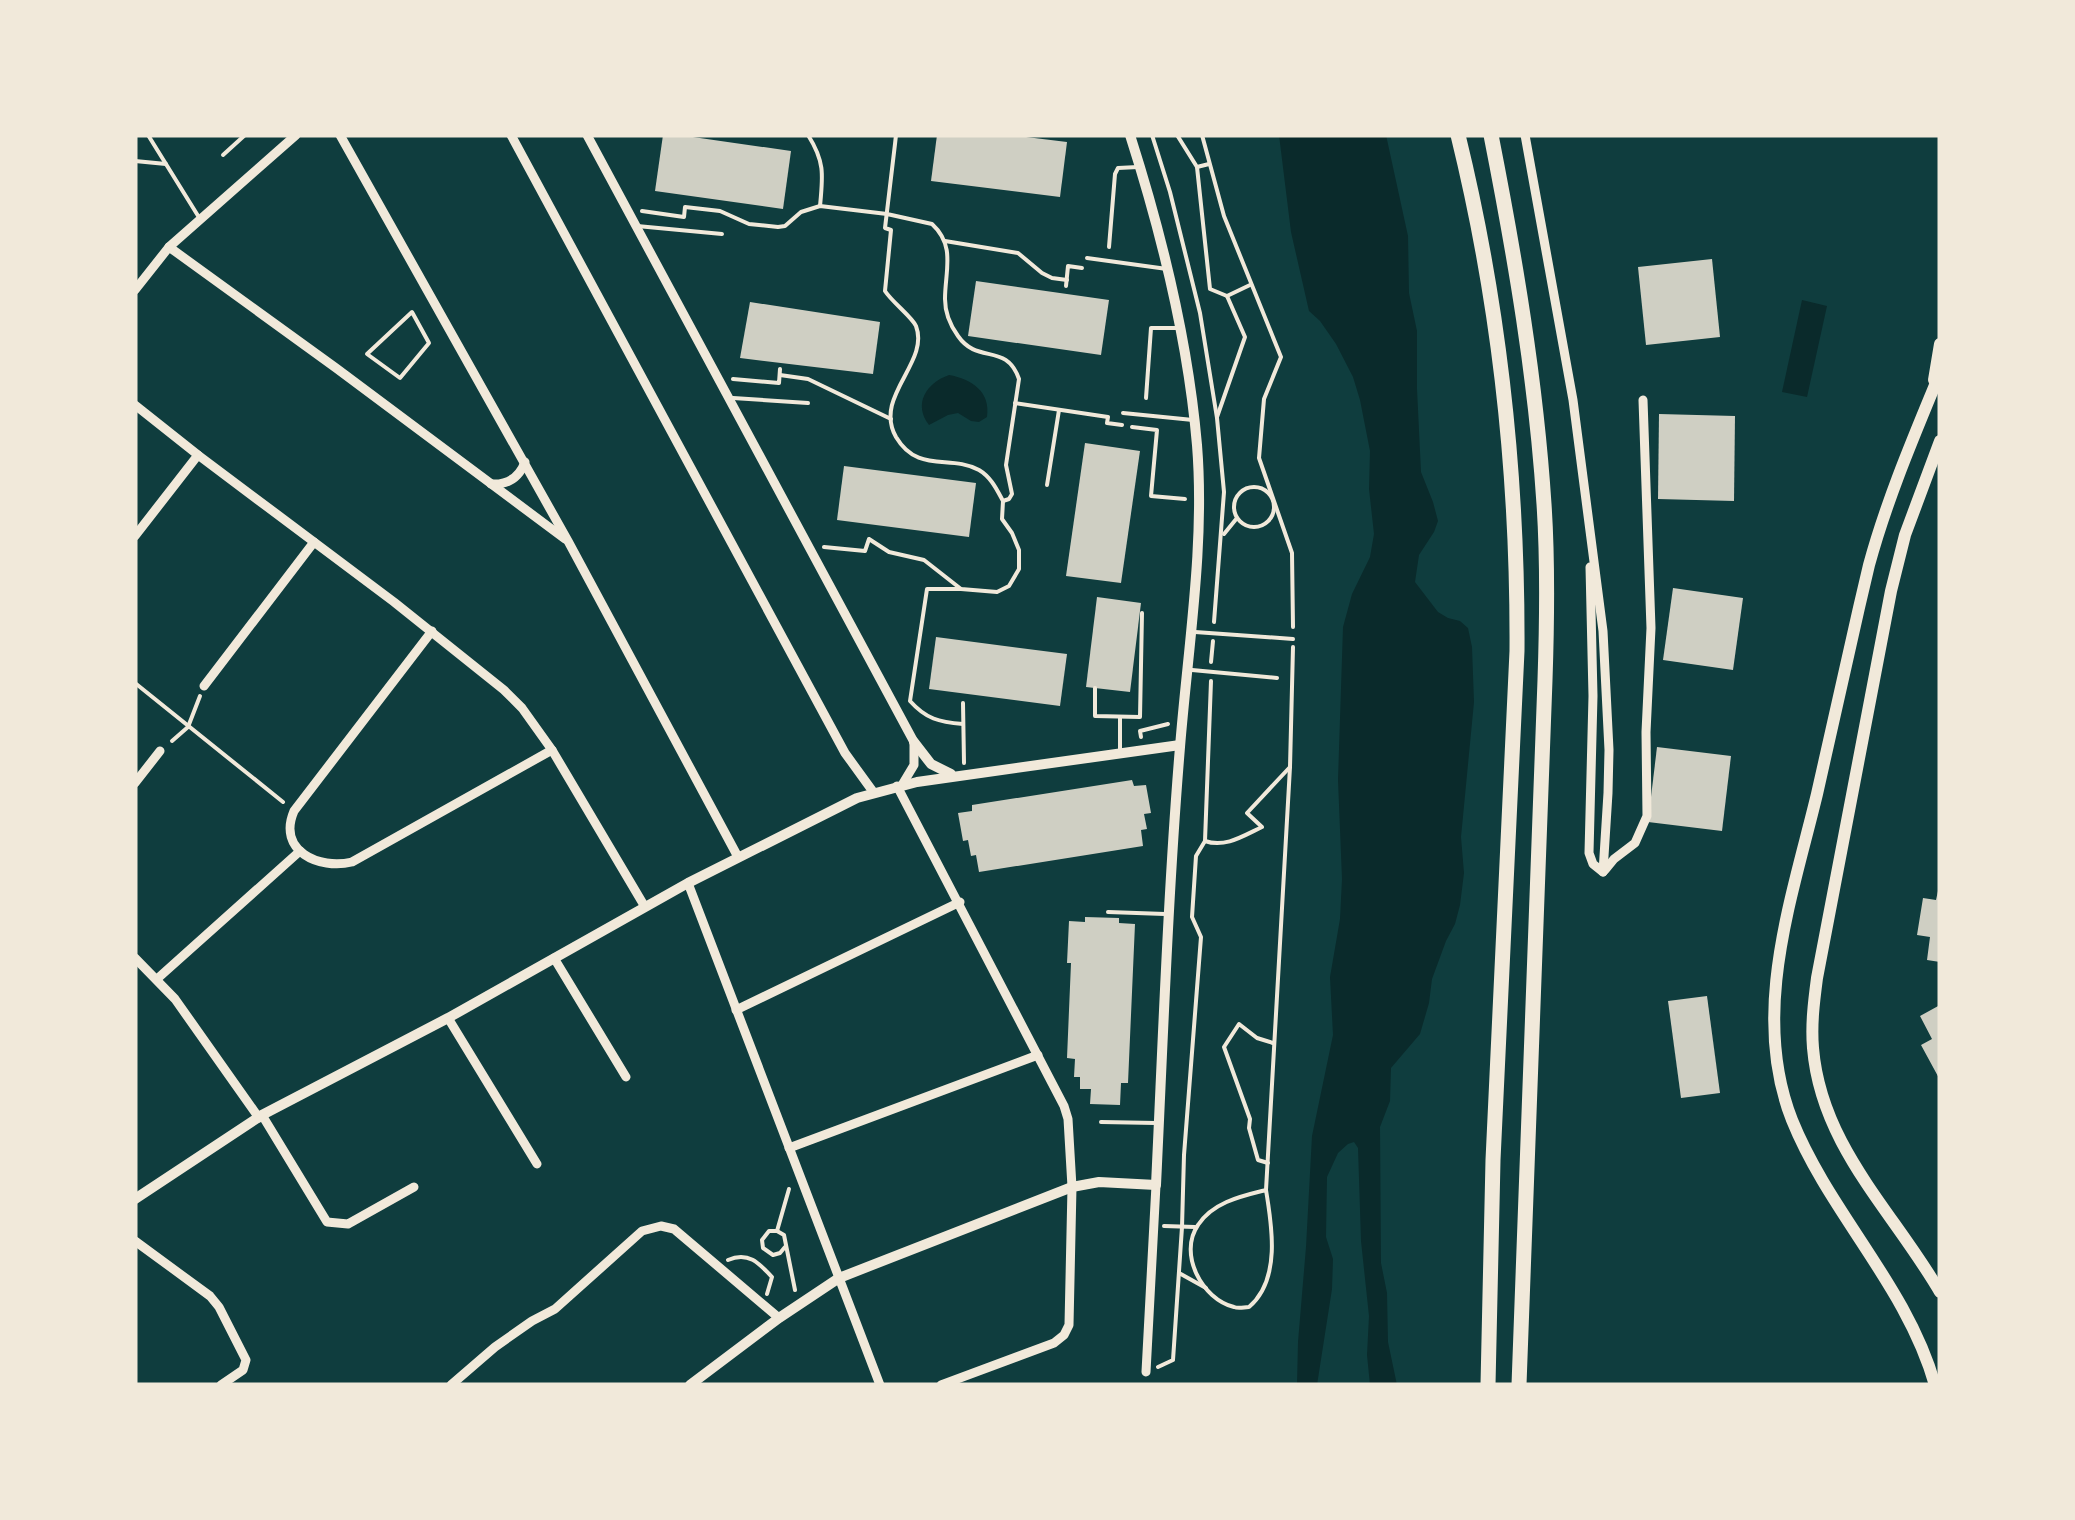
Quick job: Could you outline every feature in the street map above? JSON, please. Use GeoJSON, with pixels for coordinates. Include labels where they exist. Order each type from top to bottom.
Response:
{"type":"FeatureCollection","features":[{"type":"Feature","properties":{"kind":"highway"},"geometry":{"type":"LineString","coordinates":[[1458,135],[1477,223],[1500,372],[1518,590],[1492,1160],[1488,1385]]}},
{"type":"Feature","properties":{"kind":"highway"},"geometry":{"type":"LineString","coordinates":[[1491,135],[1532,384],[1546,566],[1546,661],[1519,1385]]}},
{"type":"Feature","properties":{"kind":"main road"},"geometry":{"type":"LineString","coordinates":[[1932,393],[1940,344]]}},
{"type":"Feature","properties":{"kind":"main road"},"geometry":{"type":"LineString","coordinates":[[1935,1385],[1927,1356],[1904,1309],[1801,1141],[1783,1090],[1773,1021],[1782,941],[1868,565],[1940,373]]}},
{"type":"Feature","properties":{"kind":"main road"},"geometry":{"type":"LineString","coordinates":[[1940,440],[1905,535],[1891,591],[1817,978],[1812,1024],[1816,1068],[1828,1116],[1855,1167],[1940,1292]]}},
{"type":"Feature","properties":{"kind":"street"},"geometry":{"type":"LineString","coordinates":[[135,290],[169,247],[296,135]]}},
{"type":"Feature","properties":{"kind":"street"},"geometry":{"type":"LineString","coordinates":[[340,135],[568,541],[738,856]]}},
{"type":"Feature","properties":{"kind":"street"},"geometry":{"type":"LineString","coordinates":[[511,135],[845,752],[874,792]]}},
{"type":"Feature","properties":{"kind":"street"},"geometry":{"type":"LineString","coordinates":[[587,135],[914,742],[931,764],[960,776]]}},
{"type":"Feature","properties":{"kind":"street"},"geometry":{"type":"LineString","coordinates":[[1130,135],[1180,328],[1199,485],[1180,745],[1146,1372]]}},
{"type":"Feature","properties":{"kind":"street"},"geometry":{"type":"LineString","coordinates":[[1525,135],[1573,400],[1603,631],[1608,736],[1603,872]]}},
{"type":"Feature","properties":{"kind":"street"},"geometry":{"type":"LineString","coordinates":[[169,247],[568,541]]}},
{"type":"Feature","properties":{"kind":"street"},"geometry":{"type":"LineString","coordinates":[[1603,872],[1635,842],[1647,816],[1651,628],[1642,400]]}},
{"type":"Feature","properties":{"kind":"street"},"geometry":{"type":"LineString","coordinates":[[135,404],[504,690],[552,750],[645,907]]}},
{"type":"Feature","properties":{"kind":"street"},"geometry":{"type":"LineString","coordinates":[[135,536],[198,455]]}},
{"type":"Feature","properties":{"kind":"street"},"geometry":{"type":"LineString","coordinates":[[489,483],[508,482],[519,474],[524,462]]}},
{"type":"Feature","properties":{"kind":"street"},"geometry":{"type":"LineString","coordinates":[[1590,530],[1593,696],[1588,852],[1593,864],[1603,872]]}},
{"type":"Feature","properties":{"kind":"street"},"geometry":{"type":"LineString","coordinates":[[204,686],[314,542]]}},
{"type":"Feature","properties":{"kind":"street"},"geometry":{"type":"LineString","coordinates":[[432,631],[294,811],[289,829],[300,851],[320,863],[352,862],[552,750]]}},
{"type":"Feature","properties":{"kind":"street"},"geometry":{"type":"LineString","coordinates":[[900,785],[914,765],[914,742]]}},
{"type":"Feature","properties":{"kind":"street"},"geometry":{"type":"LineString","coordinates":[[135,1199],[260,1116],[448,1018],[738,856],[834,809],[900,785],[1180,745]]}},
{"type":"Feature","properties":{"kind":"street"},"geometry":{"type":"LineString","coordinates":[[135,782],[160,751]]}},
{"type":"Feature","properties":{"kind":"street"},"geometry":{"type":"LineString","coordinates":[[900,785],[1068,1119],[1072,1186],[1068,1325],[1064,1335],[1054,1343],[941,1385]]}},
{"type":"Feature","properties":{"kind":"street"},"geometry":{"type":"LineString","coordinates":[[157,979],[300,851]]}},
{"type":"Feature","properties":{"kind":"street"},"geometry":{"type":"LineString","coordinates":[[688,883],[880,1385]]}},
{"type":"Feature","properties":{"kind":"street"},"geometry":{"type":"LineString","coordinates":[[736,1010],[960,902]]}},
{"type":"Feature","properties":{"kind":"street"},"geometry":{"type":"LineString","coordinates":[[135,958],[191,1020],[260,1116],[327,1222],[348,1224],[414,1188]]}},
{"type":"Feature","properties":{"kind":"street"},"geometry":{"type":"LineString","coordinates":[[554,958],[626,1076]]}},
{"type":"Feature","properties":{"kind":"street"},"geometry":{"type":"LineString","coordinates":[[448,1018],[538,1164]]}},
{"type":"Feature","properties":{"kind":"street"},"geometry":{"type":"LineString","coordinates":[[789,1148],[1038,1055]]}},
{"type":"Feature","properties":{"kind":"street"},"geometry":{"type":"LineString","coordinates":[[690,1385],[706,1380],[779,1318],[838,1278],[1072,1186],[1099,1182],[1156,1185]]}},
{"type":"Feature","properties":{"kind":"street"},"geometry":{"type":"LineString","coordinates":[[451,1385],[495,1347],[555,1310],[642,1231],[660,1226],[674,1229],[779,1318]]}},
{"type":"Feature","properties":{"kind":"street"},"geometry":{"type":"LineString","coordinates":[[135,1241],[210,1296],[219,1307],[246,1360],[243,1370],[221,1385]]}},
{"type":"Feature","properties":{"kind":"lane"},"geometry":{"type":"LineString","coordinates":[[148,135],[200,219]]}},
{"type":"Feature","properties":{"kind":"lane"},"geometry":{"type":"LineString","coordinates":[[223,155],[245,135]]}},
{"type":"Feature","properties":{"kind":"lane"},"geometry":{"type":"LineString","coordinates":[[135,161],[166,164]]}},
{"type":"Feature","properties":{"kind":"lane"},"geometry":{"type":"LineString","coordinates":[[1109,247],[1115,174],[1118,168],[1126,166],[1140,168]]}},
{"type":"Feature","properties":{"kind":"lane"},"geometry":{"type":"LineString","coordinates":[[636,226],[722,234]]}},
{"type":"Feature","properties":{"kind":"lane"},"geometry":{"type":"LineString","coordinates":[[1087,258],[1167,269]]}},
{"type":"Feature","properties":{"kind":"lane"},"geometry":{"type":"LineString","coordinates":[[1146,398],[1152,328],[1180,328]]}},
{"type":"Feature","properties":{"kind":"lane"},"geometry":{"type":"LineString","coordinates":[[728,397],[808,403]]}},
{"type":"Feature","properties":{"kind":"lane"},"geometry":{"type":"LineString","coordinates":[[1123,413],[1194,420]]}},
{"type":"Feature","properties":{"kind":"lane"},"geometry":{"type":"LineString","coordinates":[[1096,688],[1095,716],[1140,717],[1142,614]]}},
{"type":"Feature","properties":{"kind":"lane"},"geometry":{"type":"LineString","coordinates":[[1190,632],[1293,640]]}},
{"type":"Feature","properties":{"kind":"lane"},"geometry":{"type":"LineString","coordinates":[[1187,670],[1277,678]]}},
{"type":"Feature","properties":{"kind":"lane"},"geometry":{"type":"LineString","coordinates":[[1120,717],[1120,753]]}},
{"type":"Feature","properties":{"kind":"lane"},"geometry":{"type":"LineString","coordinates":[[1108,912],[1170,914]]}},
{"type":"Feature","properties":{"kind":"lane"},"geometry":{"type":"LineString","coordinates":[[1101,1122],[1159,1123]]}},
{"type":"Feature","properties":{"kind":"path"},"geometry":{"type":"LineString","coordinates":[[808,135],[824,168],[820,206]]}},
{"type":"Feature","properties":{"kind":"path"},"geometry":{"type":"LineString","coordinates":[[896,135],[885,228],[891,230],[885,291],[916,327],[917,342],[892,406],[895,434],[904,448],[931,462],[978,470],[992,482],[1003,501],[1002,518],[1019,550],[1020,569],[1008,586],[997,592],[927,589],[910,701],[924,716],[963,724]]}},
{"type":"Feature","properties":{"kind":"path"},"geometry":{"type":"LineString","coordinates":[[1177,135],[1197,167],[1210,290],[1227,296],[1252,284]]}},
{"type":"Feature","properties":{"kind":"path"},"geometry":{"type":"LineString","coordinates":[[1202,135],[1224,216],[1280,357],[1264,399],[1259,458],[1292,553],[1290,767],[1266,1190],[1272,1229],[1269,1273],[1258,1300],[1250,1308],[1234,1307],[1210,1294],[1194,1270],[1191,1254],[1196,1227],[1211,1210],[1234,1198],[1266,1190]]}},
{"type":"Feature","properties":{"kind":"path"},"geometry":{"type":"LineString","coordinates":[[1197,167],[1209,164]]}},
{"type":"Feature","properties":{"kind":"path"},"geometry":{"type":"LineString","coordinates":[[627,210],[684,217],[685,207],[707,209],[749,224],[778,227],[786,226],[801,212],[820,206],[932,224],[945,241],[948,254],[944,300],[948,319],[960,340],[976,352],[1006,359],[1014,366],[1018,379],[1006,465],[1012,494],[1003,501]]}},
{"type":"Feature","properties":{"kind":"path"},"geometry":{"type":"LineString","coordinates":[[945,241],[1018,253],[1042,273],[1066,280]]}},
{"type":"Feature","properties":{"kind":"path"},"geometry":{"type":"LineString","coordinates":[[1217,418],[1245,337],[1227,296]]}},
{"type":"Feature","properties":{"kind":"path"},"geometry":{"type":"LineString","coordinates":[[412,312],[429,343],[400,378],[377,363],[366,354],[412,312]]}},
{"type":"Feature","properties":{"kind":"path"},"geometry":{"type":"LineString","coordinates":[[718,379],[779,383],[780,372],[808,378],[891,419]]}},
{"type":"Feature","properties":{"kind":"path"},"geometry":{"type":"LineString","coordinates":[[1015,404],[1108,417],[1107,423],[1157,430],[1151,496],[1187,499]]}},
{"type":"Feature","properties":{"kind":"path"},"geometry":{"type":"LineString","coordinates":[[1048,485],[1059,410]]}},
{"type":"Feature","properties":{"kind":"path"},"geometry":{"type":"LineString","coordinates":[[1257,488],[1273,499],[1273,512],[1266,523],[1254,527],[1237,518],[1234,506],[1244,490],[1257,488]]}},
{"type":"Feature","properties":{"kind":"path"},"geometry":{"type":"LineString","coordinates":[[1222,536],[1237,518]]}},
{"type":"Feature","properties":{"kind":"path"},"geometry":{"type":"LineString","coordinates":[[809,549],[830,546],[865,552],[868,540],[890,552],[924,560],[961,589]]}},
{"type":"Feature","properties":{"kind":"path"},"geometry":{"type":"LineString","coordinates":[[135,683],[294,811]]}},
{"type":"Feature","properties":{"kind":"path"},"geometry":{"type":"LineString","coordinates":[[160,751],[188,727],[204,686]]}},
{"type":"Feature","properties":{"kind":"path"},"geometry":{"type":"LineString","coordinates":[[960,776],[962,703]]}},
{"type":"Feature","properties":{"kind":"path"},"geometry":{"type":"LineString","coordinates":[[1204,841],[1234,841],[1262,827],[1247,813],[1290,767]]}},
{"type":"Feature","properties":{"kind":"path"},"geometry":{"type":"LineString","coordinates":[[1268,1163],[1258,1160],[1250,1119],[1224,1047],[1239,1024],[1274,1044]]}},
{"type":"Feature","properties":{"kind":"path"},"geometry":{"type":"LineString","coordinates":[[1146,1372],[1173,1360],[1184,1155]]}},
{"type":"Feature","properties":{"kind":"path"},"geometry":{"type":"LineString","coordinates":[[777,1231],[790,1184],[798,1172]]}},
{"type":"Feature","properties":{"kind":"path"},"geometry":{"type":"LineString","coordinates":[[1154,1225],[1196,1227]]}},
{"type":"Feature","properties":{"kind":"path"},"geometry":{"type":"LineString","coordinates":[[785,1246],[780,1253],[772,1254],[766,1251],[762,1240],[766,1234],[777,1231],[784,1235],[795,1290]]}},
{"type":"Feature","properties":{"kind":"path"},"geometry":{"type":"LineString","coordinates":[[756,1259],[763,1246]]}},
{"type":"Feature","properties":{"kind":"path"},"geometry":{"type":"LineString","coordinates":[[717,1264],[737,1256],[756,1259],[772,1277],[767,1294],[777,1304]]}},
{"type":"Feature","properties":{"kind":"path"},"geometry":{"type":"LineString","coordinates":[[1179,1273],[1206,1288]]}},
{"type":"Feature","properties":{"kind":"water"},"geometry":{"type":"Polygon","coordinates":[[[1279,135],[1386,135],[1408,236],[1409,293],[1417,331],[1421,472],[1438,521],[1419,555],[1415,582],[1438,612],[1468,628],[1472,647],[1474,702],[1461,837],[1464,873],[1460,905],[1432,979],[1420,1034],[1391,1068],[1390,1101],[1380,1127],[1381,1263],[1387,1293],[1388,1342],[1397,1385],[1370,1385],[1358,1148],[1354,1142],[1338,1153],[1327,1177],[1326,1237],[1333,1259],[1332,1289],[1317,1385],[1297,1385],[1312,1136],[1333,1035],[1330,977],[1342,879],[1338,780],[1343,627],[1352,594],[1370,557],[1374,534],[1370,451],[1360,400],[1336,344],[1309,311],[1291,232],[1279,135]]]}},
{"type":"Feature","properties":{"kind":"water"},"geometry":{"type":"Polygon","coordinates":[[[1802,300],[1827,306],[1807,397],[1782,392],[1802,300]]]}},
{"type":"Feature","properties":{"kind":"water"},"geometry":{"type":"Polygon","coordinates":[[[949,375],[978,388],[986,400],[987,417],[971,421],[958,413],[929,425],[922,409],[924,395],[934,383],[949,375]]]}},
{"type":"Feature","properties":{"kind":"building"},"geometry":{"type":"Polygon","coordinates":[[[663,135],[791,151],[783,209],[655,191],[663,135]]]}},
{"type":"Feature","properties":{"kind":"building"},"geometry":{"type":"Polygon","coordinates":[[[937,135],[1009,135],[1067,142],[1060,197],[931,181],[937,135]]]}},
{"type":"Feature","properties":{"kind":"building"},"geometry":{"type":"Polygon","coordinates":[[[1712,259],[1720,337],[1646,345],[1638,267],[1712,259]]]}},
{"type":"Feature","properties":{"kind":"building"},"geometry":{"type":"Polygon","coordinates":[[[976,281],[1109,300],[1101,355],[968,336],[976,281]]]}},
{"type":"Feature","properties":{"kind":"building"},"geometry":{"type":"Polygon","coordinates":[[[750,302],[880,322],[873,374],[740,358],[750,302]]]}},
{"type":"Feature","properties":{"kind":"building"},"geometry":{"type":"Polygon","coordinates":[[[1659,414],[1735,416],[1734,501],[1658,499],[1659,414]]]}},
{"type":"Feature","properties":{"kind":"building"},"geometry":{"type":"Polygon","coordinates":[[[1085,443],[1140,451],[1121,583],[1066,576],[1085,443]]]}},
{"type":"Feature","properties":{"kind":"building"},"geometry":{"type":"Polygon","coordinates":[[[844,466],[976,483],[969,537],[837,520],[844,466]]]}},
{"type":"Feature","properties":{"kind":"building"},"geometry":{"type":"Polygon","coordinates":[[[1673,588],[1743,598],[1733,670],[1663,660],[1673,588]]]}},
{"type":"Feature","properties":{"kind":"building"},"geometry":{"type":"Polygon","coordinates":[[[1097,597],[1141,603],[1130,692],[1086,687],[1097,597]]]}},
{"type":"Feature","properties":{"kind":"building"},"geometry":{"type":"Polygon","coordinates":[[[936,637],[1067,654],[1060,706],[929,689],[936,637]]]}},
{"type":"Feature","properties":{"kind":"building"},"geometry":{"type":"Polygon","coordinates":[[[1657,747],[1731,756],[1722,831],[1648,822],[1657,747]]]}},
{"type":"Feature","properties":{"kind":"building"},"geometry":{"type":"Polygon","coordinates":[[[1132,780],[1134,786],[1146,785],[1151,813],[1144,814],[1147,829],[1141,830],[1143,846],[979,872],[976,855],[971,856],[968,840],[963,841],[958,813],[972,811],[972,805],[1132,780]]]}},
{"type":"Feature","properties":{"kind":"building"},"geometry":{"type":"Polygon","coordinates":[[[1938,891],[1940,962],[1927,960],[1930,937],[1917,935],[1923,898],[1936,900],[1938,891]]]}},
{"type":"Feature","properties":{"kind":"building"},"geometry":{"type":"Polygon","coordinates":[[[1085,917],[1119,918],[1119,923],[1135,924],[1128,1083],[1121,1083],[1120,1105],[1090,1104],[1091,1089],[1080,1089],[1080,1077],[1074,1077],[1075,1059],[1067,1058],[1069,921],[1085,922],[1085,917]]]}},
{"type":"Feature","properties":{"kind":"building"},"geometry":{"type":"Polygon","coordinates":[[[1707,996],[1720,1093],[1681,1098],[1668,1001],[1707,996]]]}},
{"type":"Feature","properties":{"kind":"building"},"geometry":{"type":"Polygon","coordinates":[[[1940,1005],[1940,1080],[1921,1045],[1932,1039],[1920,1016],[1940,1005]]]}}]}
